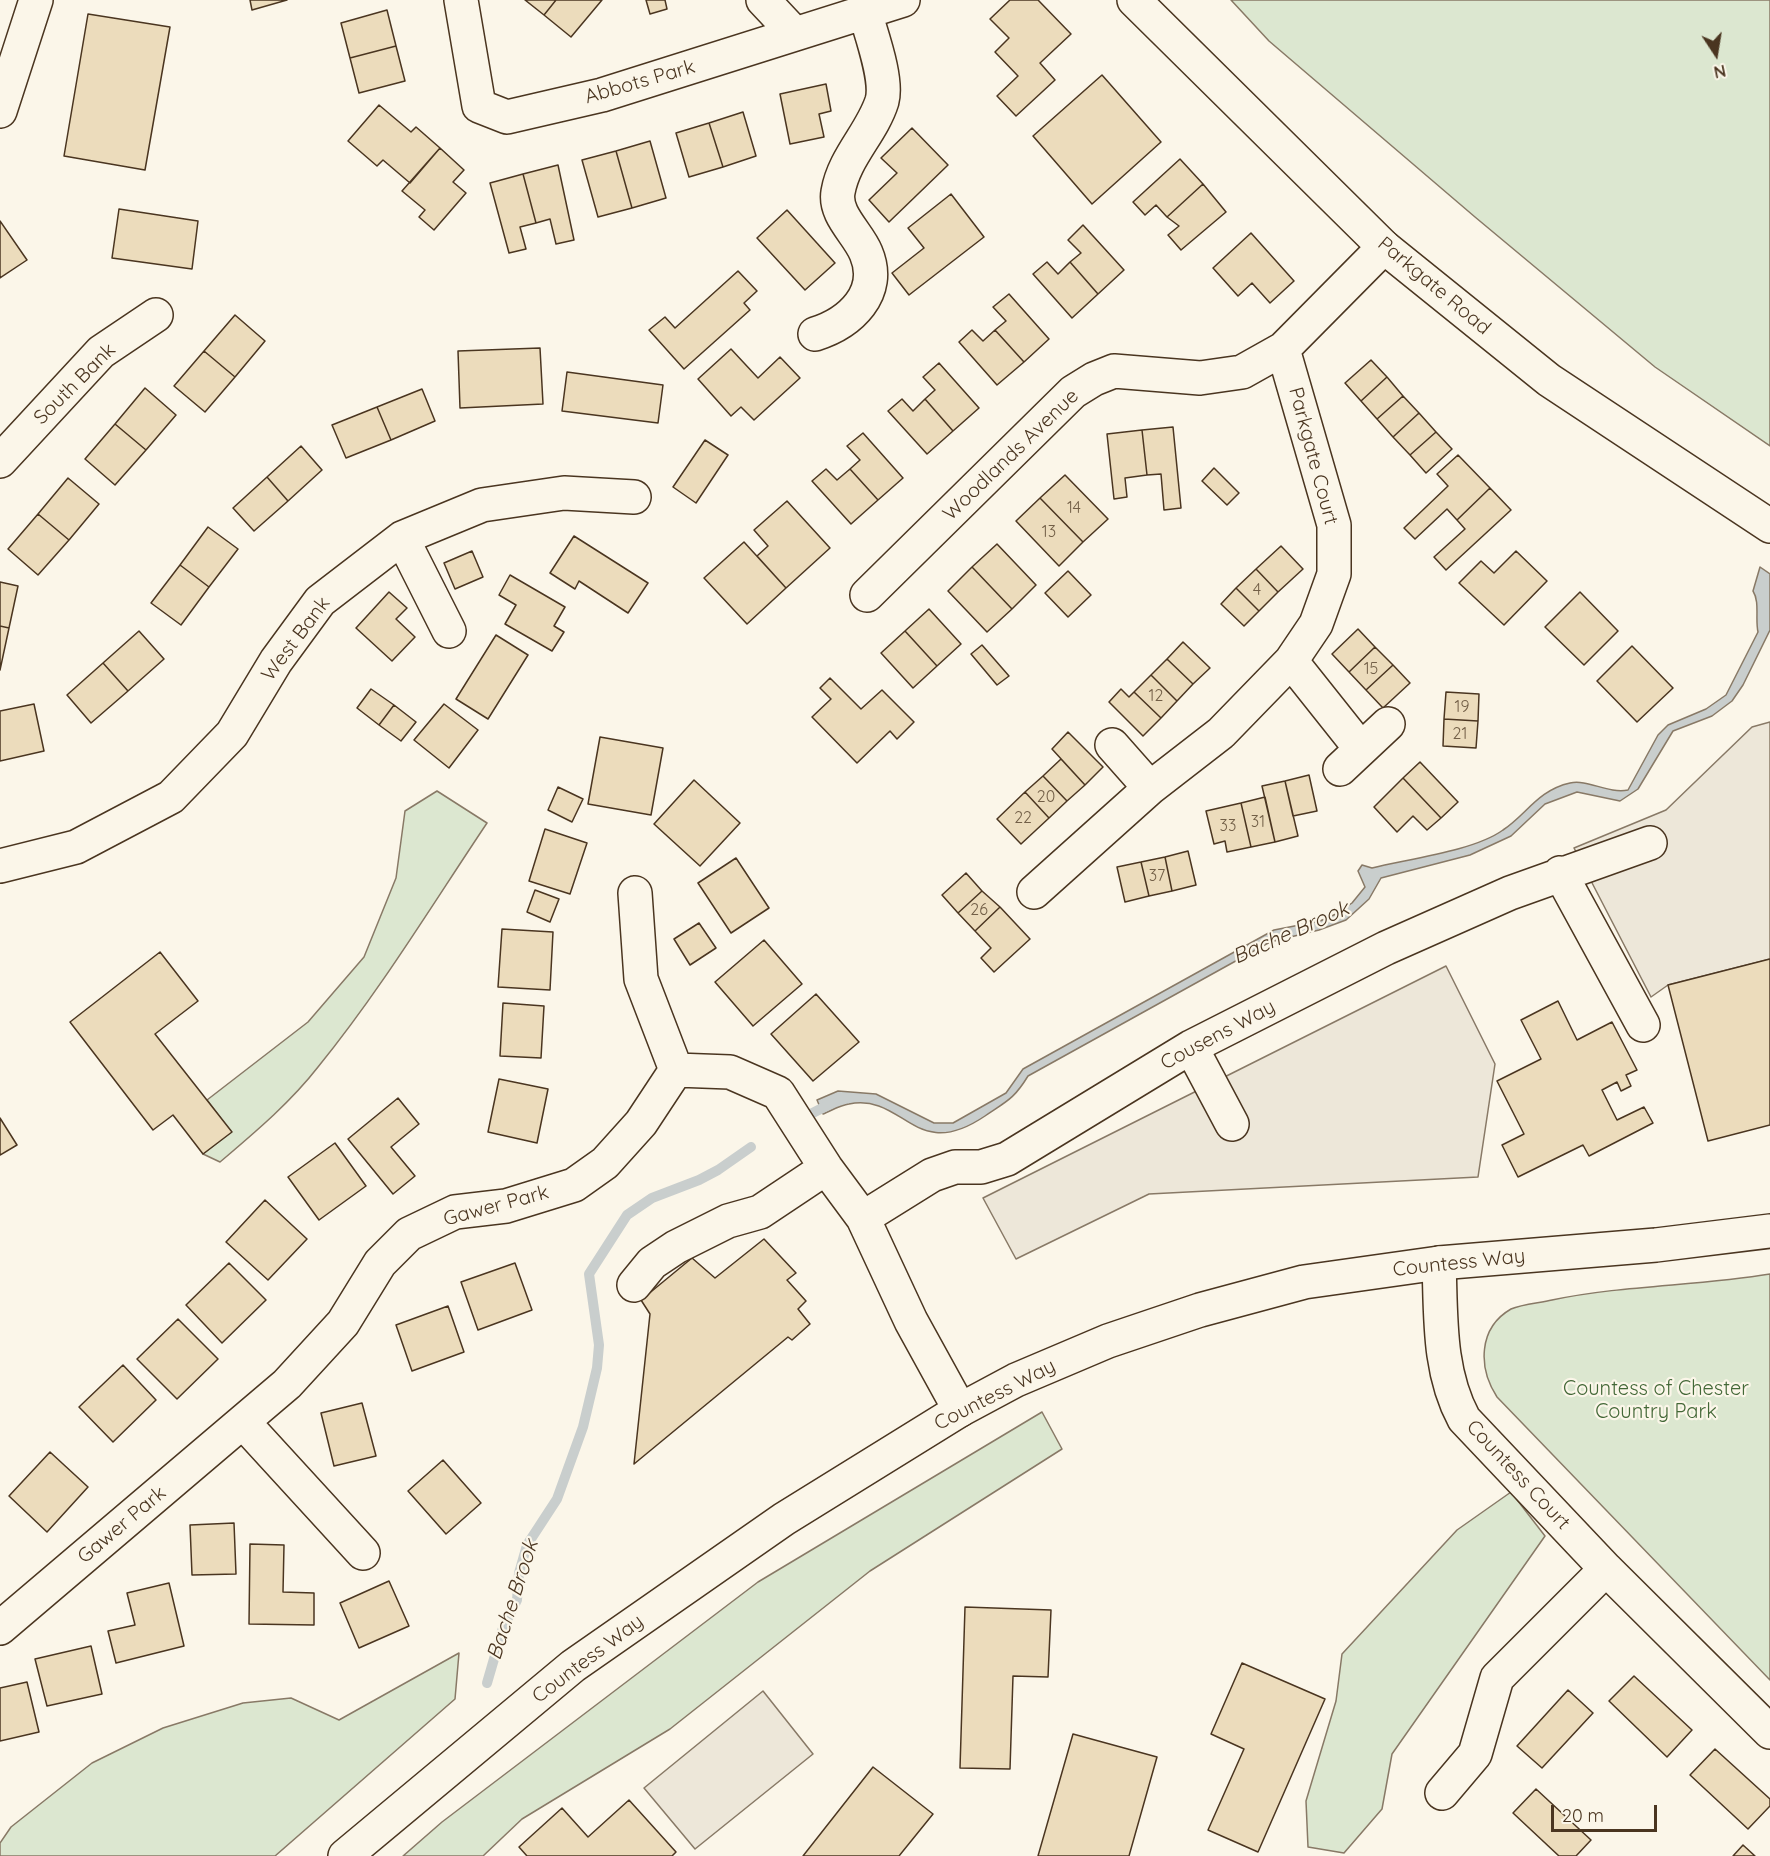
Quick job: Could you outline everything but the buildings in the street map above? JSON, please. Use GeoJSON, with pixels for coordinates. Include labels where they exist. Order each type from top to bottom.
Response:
{"type":"FeatureCollection","features":[{"type":"Feature","properties":{"kind":"street"},"geometry":{"type":"LineString","coordinates":[[0,111],[36,0]]}},
{"type":"Feature","properties":{"kind":"street","name":"Abbots Park"},"geometry":{"type":"LineString","coordinates":[[461,0],[479,106],[507,117],[602,95],[903,0]]}},
{"type":"Feature","properties":{"kind":"street"},"geometry":{"type":"LineString","coordinates":[[763,0],[795,34]]}},
{"type":"Feature","properties":{"kind":"street","name":"Parkgate Road"},"geometry":{"type":"LineString","coordinates":[[1134,0],[1384,247],[1549,380],[1770,526]]}},
{"type":"Feature","properties":{"kind":"street"},"geometry":{"type":"LineString","coordinates":[[815,334],[832,329],[858,309],[868,293],[871,275],[866,254],[843,217],[838,195],[843,172],[882,100],[881,73],[865,12]]}},
{"type":"Feature","properties":{"kind":"street","name":"Woodlands Avenue"},"geometry":{"type":"LineString","coordinates":[[867,596],[1073,392],[1094,379],[1114,371],[1200,378],[1242,372],[1283,349],[1384,247]]}},
{"type":"Feature","properties":{"kind":"street","name":"South Bank"},"geometry":{"type":"LineString","coordinates":[[0,461],[101,352],[156,315]]}},
{"type":"Feature","properties":{"kind":"street","name":"Parkgate Court"},"geometry":{"type":"LineString","coordinates":[[1034,892],[1150,788],[1221,733],[1291,661],[1316,624],[1334,574],[1334,525],[1283,349]]}},
{"type":"Feature","properties":{"kind":"street","name":"West Bank"},"geometry":{"type":"LineString","coordinates":[[0,866],[76,847],[171,797],[232,734],[276,661],[320,600],[402,538],[482,505],[564,493],[634,497]]}},
{"type":"Feature","properties":{"kind":"street"},"geometry":{"type":"LineString","coordinates":[[402,538],[448,631]]}},
{"type":"Feature","properties":{"kind":"street"},"geometry":{"type":"LineString","coordinates":[[1291,661],[1351,759],[1388,724]]}},
{"type":"Feature","properties":{"kind":"street"},"geometry":{"type":"LineString","coordinates":[[1112,745],[1150,788]]}},
{"type":"Feature","properties":{"kind":"street","name":"Cousens Way"},"geometry":{"type":"LineString","coordinates":[[863,1218],[932,1175],[955,1167],[981,1167],[1006,1159],[1191,1047],[1386,948],[1572,870],[1650,843]]}},
{"type":"Feature","properties":{"kind":"street"},"geometry":{"type":"LineString","coordinates":[[1572,870],[1643,1025]]}},
{"type":"Feature","properties":{"kind":"street"},"geometry":{"type":"LineString","coordinates":[[635,894],[641,979],[676,1070],[730,1072],[778,1093],[826,1168],[863,1218],[911,1321],[960,1410]]}},
{"type":"Feature","properties":{"kind":"street"},"geometry":{"type":"LineString","coordinates":[[1191,1047],[1232,1124]]}},
{"type":"Feature","properties":{"kind":"street","name":"Gawer Park"},"geometry":{"type":"LineString","coordinates":[[0,1628],[286,1384],[343,1323],[380,1263],[409,1234],[455,1212],[506,1206],[574,1185],[605,1163],[641,1123],[676,1070]]}},
{"type":"Feature","properties":{"kind":"street"},"geometry":{"type":"LineString","coordinates":[[634,1286],[652,1263],[676,1246],[728,1221],[760,1212],[826,1168]]}},
{"type":"Feature","properties":{"kind":"street","name":"Countess Way"},"geometry":{"type":"LineString","coordinates":[[345,1856],[573,1666],[784,1519],[960,1410],[1016,1380],[1108,1341],[1200,1310],[1304,1282],[1438,1263],[1656,1245],[1770,1231]]}},
{"type":"Feature","properties":{"kind":"street","name":"Countess Court"},"geometry":{"type":"LineString","coordinates":[[1438,1263],[1446,1374],[1454,1401],[1464,1419],[1606,1569],[1770,1732]]}},
{"type":"Feature","properties":{"kind":"street"},"geometry":{"type":"LineString","coordinates":[[243,1422],[363,1553]]}},
{"type":"Feature","properties":{"kind":"street"},"geometry":{"type":"LineString","coordinates":[[1442,1793],[1475,1754],[1497,1678],[1606,1569]]}},
{"type":"Feature","properties":{"kind":"green space"},"geometry":{"type":"Polygon","coordinates":[[[1231,0],[1770,0],[1770,446],[1655,367],[1269,41],[1231,0]]]}},
{"type":"Feature","properties":{"kind":"green space"},"geometry":{"type":"Polygon","coordinates":[[[437,791],[487,823],[384,978],[341,1038],[296,1093],[220,1162],[203,1154],[231,1132],[207,1100],[308,1022],[364,957],[396,878],[405,811],[437,791]]]}},
{"type":"Feature","properties":{"kind":"green space","name":"Countess of Chester Country Park"},"geometry":{"type":"Polygon","coordinates":[[[1770,1274],[1770,1680],[1497,1397],[1487,1374],[1484,1349],[1492,1327],[1500,1317],[1515,1307],[1606,1291],[1770,1274]]]}},
{"type":"Feature","properties":{"kind":"green space"},"geometry":{"type":"Polygon","coordinates":[[[1042,1412],[1062,1449],[870,1571],[670,1729],[522,1819],[483,1856],[403,1856],[442,1822],[758,1582],[1042,1412]]]}},
{"type":"Feature","properties":{"kind":"green space"},"geometry":{"type":"Polygon","coordinates":[[[1511,1492],[1545,1536],[1392,1754],[1382,1809],[1344,1853],[1308,1847],[1306,1801],[1336,1701],[1342,1654],[1457,1530],[1511,1492]]]}},
{"type":"Feature","properties":{"kind":"green space"},"geometry":{"type":"Polygon","coordinates":[[[459,1653],[455,1699],[275,1856],[0,1856],[0,1843],[11,1827],[92,1763],[163,1728],[243,1703],[291,1698],[339,1720],[459,1653]]]}},
{"type":"Feature","properties":{"kind":"shaded area"},"geometry":{"type":"Polygon","coordinates":[[[1770,722],[1770,959],[1668,985],[1651,997],[1574,848],[1666,810],[1752,727],[1770,722]]]}},
{"type":"Feature","properties":{"kind":"shaded area"},"geometry":{"type":"Polygon","coordinates":[[[1446,966],[1495,1064],[1478,1177],[1149,1194],[1016,1259],[983,1198],[1446,966]]]}},
{"type":"Feature","properties":{"kind":"shaded area"},"geometry":{"type":"Polygon","coordinates":[[[763,1691],[813,1754],[695,1849],[644,1788],[763,1691]]]}},
{"type":"Feature","properties":{"kind":"water"},"geometry":{"type":"Polygon","coordinates":[[[1760,567],[1770,574],[1770,630],[1743,685],[1732,701],[1712,716],[1673,731],[1638,789],[1620,801],[1577,792],[1545,804],[1511,836],[1470,855],[1381,878],[1369,899],[1346,920],[1319,930],[1270,942],[1028,1076],[1010,1099],[961,1129],[942,1133],[926,1130],[884,1108],[868,1103],[846,1105],[823,1114],[817,1100],[838,1091],[876,1094],[934,1123],[953,1123],[1006,1093],[1023,1069],[1274,930],[1320,921],[1336,914],[1352,903],[1365,887],[1358,871],[1362,865],[1372,868],[1475,844],[1503,830],[1541,797],[1559,786],[1577,782],[1613,790],[1628,790],[1658,735],[1668,725],[1706,709],[1726,695],[1758,632],[1756,600],[1753,591],[1760,567]]]}},
{"type":"Feature","properties":{"kind":"waterway","name":"Bache Brook"},"geometry":{"type":"LineString","coordinates":[[803,1118],[832,1103]]}},
{"type":"Feature","properties":{"kind":"waterway","name":"Bache Brook"},"geometry":{"type":"LineString","coordinates":[[487,1683],[503,1628],[517,1600],[519,1573],[527,1545],[557,1499],[583,1427],[597,1368],[599,1345],[589,1274],[627,1215],[652,1198],[718,1170],[751,1147]]}}]}
